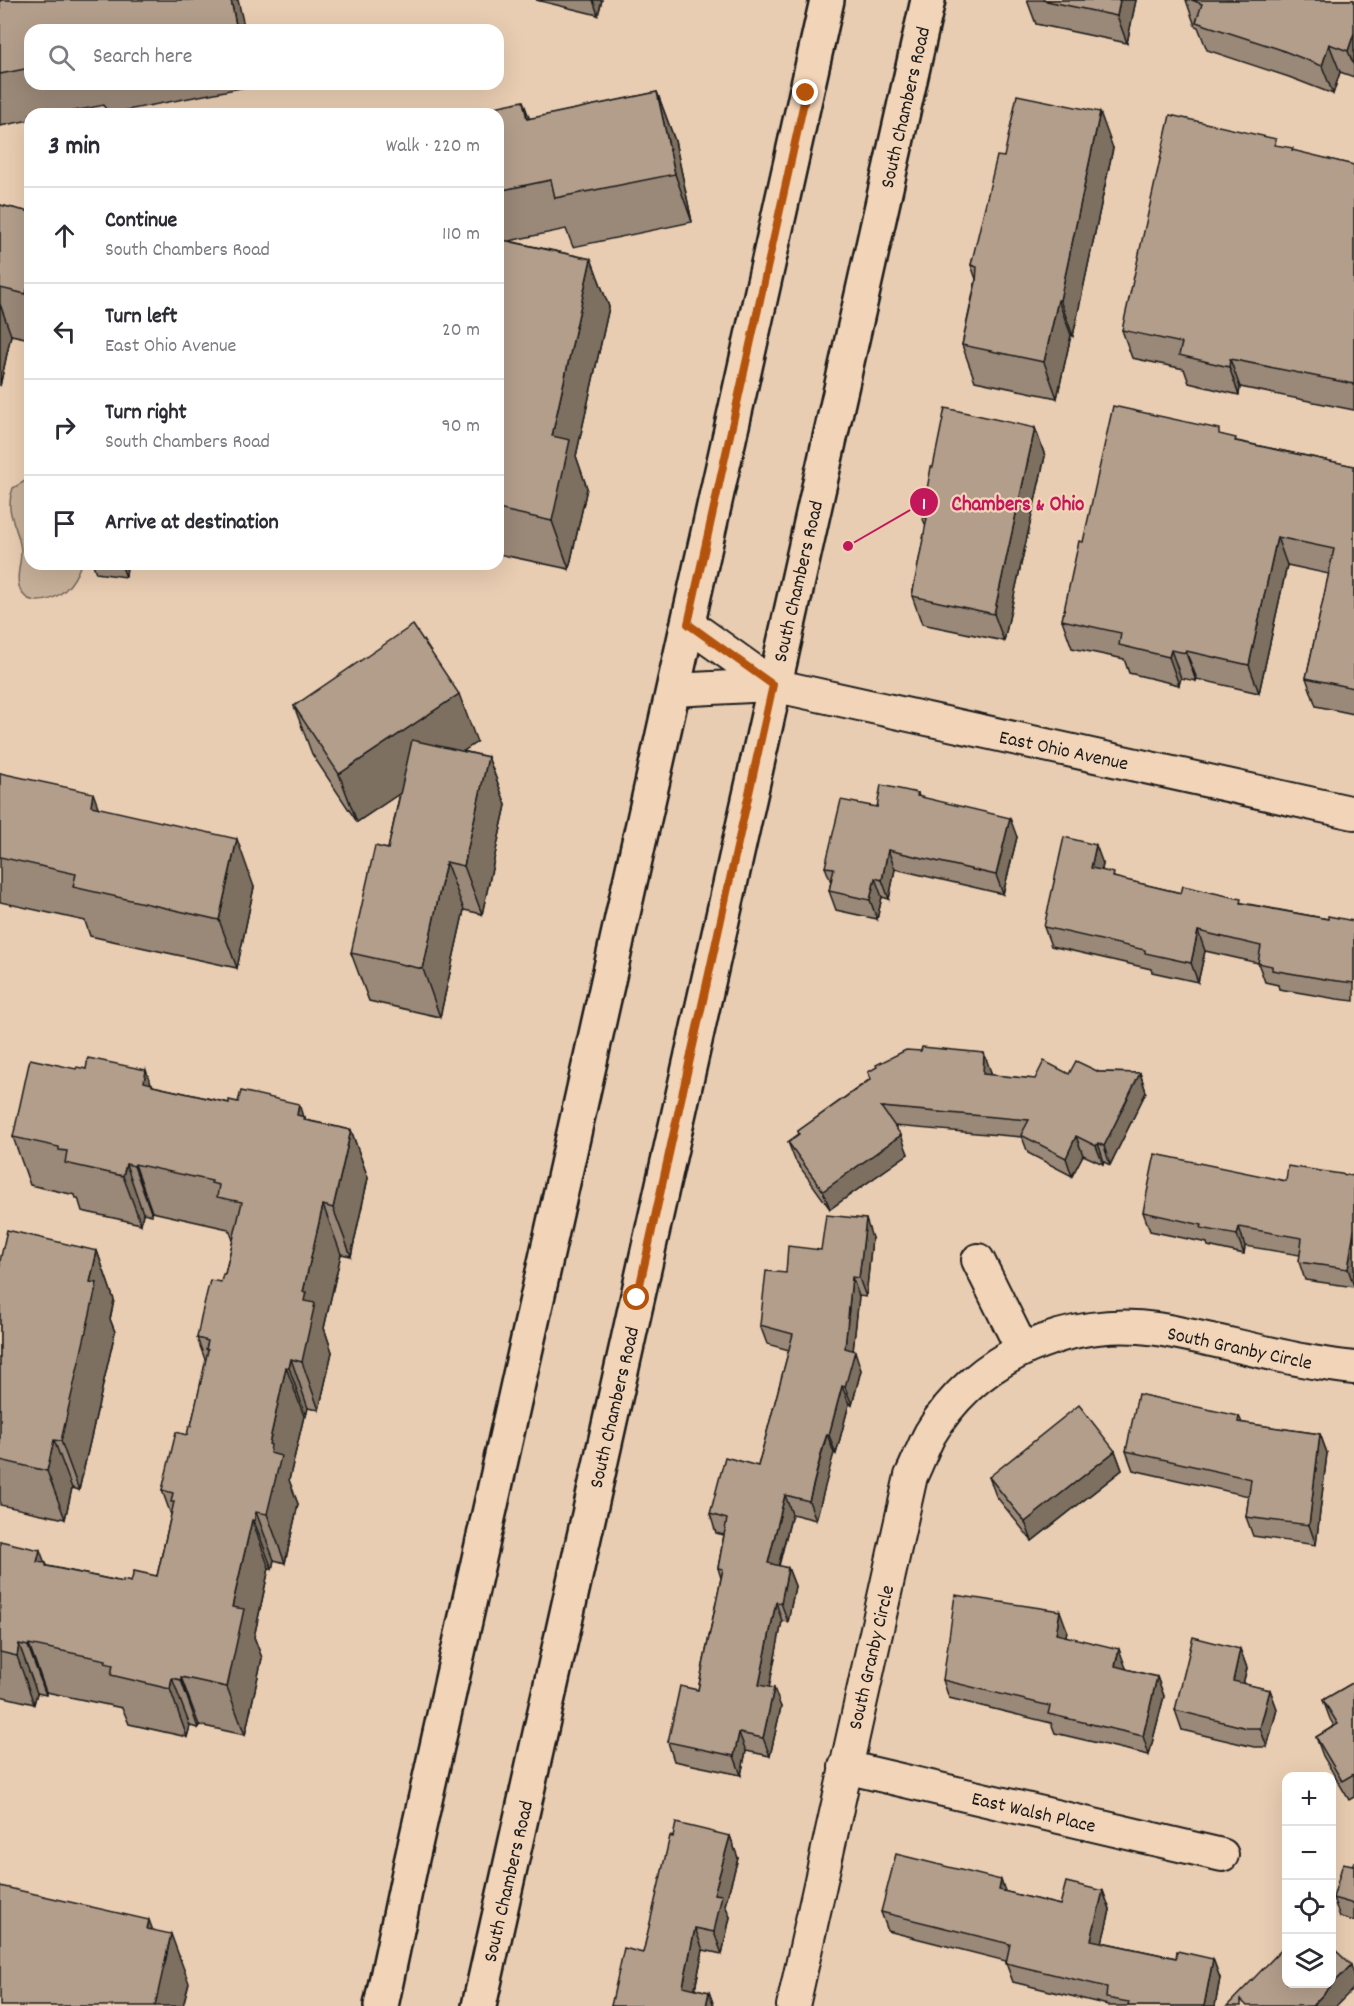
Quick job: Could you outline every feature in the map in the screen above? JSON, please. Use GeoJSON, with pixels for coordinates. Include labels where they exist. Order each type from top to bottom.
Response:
{"type":"FeatureCollection","features":[{"type":"Feature","properties":{"kind":"main road"},"geometry":{"type":"LineString","coordinates":[[381,2006],[416,1839],[827,0]]}},
{"type":"Feature","properties":{"kind":"main road","name":"South Chambers Road"},"geometry":{"type":"LineString","coordinates":[[479,2006],[928,0]]}},
{"type":"Feature","properties":{"kind":"street","name":"East Ohio Avenue"},"geometry":{"type":"LineString","coordinates":[[688,624],[773,685]]}},
{"type":"Feature","properties":{"kind":"street","name":"East Ohio Avenue"},"geometry":{"type":"LineString","coordinates":[[673,690],[773,685],[1354,813]]}},
{"type":"Feature","properties":{"kind":"street"},"geometry":{"type":"LineString","coordinates":[[978,1260],[1022,1349]]}},
{"type":"Feature","properties":{"kind":"street","name":"South Granby Circle"},"geometry":{"type":"LineString","coordinates":[[793,2006],[911,1476],[931,1434],[958,1397],[992,1366],[1022,1349],[1064,1333],[1110,1326],[1156,1329],[1324,1365],[1354,1368]]}},
{"type":"Feature","properties":{"kind":"street","name":"East Walsh Place"},"geometry":{"type":"LineString","coordinates":[[845,1767],[1222,1855]]}},
{"type":"Feature","properties":{"kind":"shaded area"},"geometry":{"type":"Polygon","coordinates":[[[24,482],[24,570],[78,570],[65,590],[53,598],[31,600],[22,593],[18,583],[21,552],[10,506],[13,488],[24,482]]]}},
{"type":"Feature","properties":{"kind":"building"},"geometry":{"type":"Polygon","coordinates":[[[0,0],[231,0],[236,24],[24,24],[24,69],[0,74],[0,0]]]}},
{"type":"Feature","properties":{"kind":"building"},"geometry":{"type":"Polygon","coordinates":[[[1042,0],[1120,0],[1117,16],[1042,0]]]}},
{"type":"Feature","properties":{"kind":"building"},"geometry":{"type":"Polygon","coordinates":[[[1192,0],[1354,0],[1354,33],[1348,51],[1329,44],[1322,66],[1279,49],[1196,22],[1202,4],[1192,0]]]}},
{"type":"Feature","properties":{"kind":"building"},"geometry":{"type":"Polygon","coordinates":[[[657,92],[675,174],[555,198],[551,180],[504,190],[504,108],[490,108],[523,101],[527,119],[657,92]]]}},
{"type":"Feature","properties":{"kind":"building"},"geometry":{"type":"Polygon","coordinates":[[[1017,95],[1100,112],[1060,300],[1058,300],[1044,362],[962,345],[976,282],[977,267],[971,265],[997,156],[1004,157],[1017,95]]]}},
{"type":"Feature","properties":{"kind":"building"},"geometry":{"type":"Polygon","coordinates":[[[1170,115],[1276,139],[1275,145],[1354,165],[1354,384],[1230,359],[1229,367],[1179,355],[1182,343],[1122,330],[1170,115]]]}},
{"type":"Feature","properties":{"kind":"building"},"geometry":{"type":"Polygon","coordinates":[[[0,205],[24,211],[24,294],[0,288],[0,205]]]}},
{"type":"Feature","properties":{"kind":"building"},"geometry":{"type":"Polygon","coordinates":[[[504,240],[591,259],[552,436],[570,440],[552,521],[504,510],[504,240]]]}},
{"type":"Feature","properties":{"kind":"building"},"geometry":{"type":"Polygon","coordinates":[[[1113,406],[1219,429],[1219,434],[1236,438],[1235,441],[1354,466],[1354,688],[1306,678],[1334,549],[1277,537],[1249,665],[1186,651],[1186,653],[1171,650],[1169,657],[1119,645],[1121,633],[1062,620],[1079,541],[1083,542],[1113,406]]]}},
{"type":"Feature","properties":{"kind":"building"},"geometry":{"type":"Polygon","coordinates":[[[945,408],[1035,428],[994,614],[912,596],[927,518],[922,517],[945,408]]]}},
{"type":"Feature","properties":{"kind":"building"},"geometry":{"type":"Polygon","coordinates":[[[413,625],[459,694],[339,774],[294,706],[413,625]]]}},
{"type":"Feature","properties":{"kind":"building"},"geometry":{"type":"Polygon","coordinates":[[[412,740],[488,757],[464,866],[446,862],[423,969],[351,953],[375,846],[388,849],[412,740]]]}},
{"type":"Feature","properties":{"kind":"building"},"geometry":{"type":"Polygon","coordinates":[[[0,773],[93,793],[91,806],[237,839],[219,920],[73,887],[76,874],[0,857],[0,773]]]}},
{"type":"Feature","properties":{"kind":"building"},"geometry":{"type":"Polygon","coordinates":[[[881,785],[1010,818],[996,875],[888,850],[882,880],[875,878],[870,900],[829,891],[834,868],[825,867],[841,800],[877,807],[881,785]]]}},
{"type":"Feature","properties":{"kind":"building"},"geometry":{"type":"Polygon","coordinates":[[[1064,837],[1096,845],[1091,868],[1114,873],[1113,877],[1181,893],[1183,886],[1241,899],[1240,903],[1328,919],[1328,916],[1354,921],[1354,983],[1272,970],[1272,966],[1258,963],[1261,946],[1198,931],[1191,963],[1044,927],[1064,837]]]}},
{"type":"Feature","properties":{"kind":"building"},"geometry":{"type":"Polygon","coordinates":[[[922,1047],[984,1053],[983,1074],[1035,1079],[1044,1061],[1069,1074],[1076,1061],[1099,1072],[1140,1073],[1104,1146],[1098,1143],[1096,1146],[1076,1136],[1066,1158],[1021,1135],[1029,1120],[881,1107],[901,1135],[823,1191],[788,1142],[799,1134],[798,1131],[871,1079],[868,1072],[877,1067],[876,1065],[906,1050],[921,1051],[922,1047]]]}},
{"type":"Feature","properties":{"kind":"building"},"geometry":{"type":"Polygon","coordinates":[[[88,1058],[146,1070],[144,1082],[152,1086],[229,1103],[229,1100],[238,1102],[241,1091],[299,1104],[297,1115],[305,1117],[304,1120],[351,1130],[333,1208],[323,1205],[303,1292],[306,1292],[304,1301],[315,1303],[302,1362],[291,1359],[289,1368],[286,1367],[269,1444],[271,1445],[270,1453],[281,1456],[267,1514],[256,1512],[254,1521],[252,1520],[232,1607],[244,1609],[227,1687],[181,1677],[181,1680],[172,1678],[170,1689],[111,1675],[113,1665],[105,1663],[106,1660],[29,1644],[28,1646],[19,1644],[17,1656],[0,1652],[0,1541],[40,1550],[37,1562],[46,1563],[46,1566],[123,1582],[123,1580],[131,1582],[134,1571],[157,1576],[174,1502],[171,1502],[173,1493],[162,1490],[176,1432],[187,1435],[189,1426],[191,1426],[208,1350],[206,1349],[208,1341],[197,1338],[201,1317],[210,1280],[221,1282],[225,1274],[242,1202],[217,1197],[219,1185],[211,1183],[212,1181],[135,1164],[134,1166],[126,1164],[123,1176],[65,1163],[67,1151],[59,1150],[59,1147],[13,1137],[30,1059],[86,1069],[88,1058]]]}},
{"type":"Feature","properties":{"kind":"building"},"geometry":{"type":"Polygon","coordinates":[[[1155,1154],[1286,1181],[1288,1166],[1354,1176],[1354,1229],[1348,1269],[1299,1262],[1302,1238],[1239,1227],[1237,1235],[1143,1212],[1155,1154]]]}},
{"type":"Feature","properties":{"kind":"building"},"geometry":{"type":"Polygon","coordinates":[[[826,1215],[866,1219],[859,1278],[852,1277],[845,1348],[855,1351],[845,1387],[842,1386],[829,1435],[827,1434],[824,1443],[809,1501],[785,1495],[768,1563],[788,1568],[781,1603],[776,1602],[759,1685],[774,1688],[763,1738],[739,1733],[734,1756],[668,1742],[680,1686],[698,1690],[723,1569],[718,1568],[727,1519],[710,1514],[725,1457],[758,1466],[793,1334],[760,1325],[766,1271],[786,1273],[788,1246],[821,1250],[826,1215]]]}},
{"type":"Feature","properties":{"kind":"building"},"geometry":{"type":"Polygon","coordinates":[[[7,1230],[97,1251],[90,1282],[97,1283],[61,1441],[54,1440],[47,1471],[0,1460],[0,1261],[7,1230]]]}},
{"type":"Feature","properties":{"kind":"building"},"geometry":{"type":"Polygon","coordinates":[[[1138,1394],[1239,1416],[1238,1422],[1320,1434],[1309,1525],[1246,1517],[1251,1479],[1126,1451],[1138,1394]]]}},
{"type":"Feature","properties":{"kind":"building"},"geometry":{"type":"Polygon","coordinates":[[[1079,1405],[1115,1451],[1025,1522],[989,1477],[1079,1405]]]}},
{"type":"Feature","properties":{"kind":"building"},"geometry":{"type":"Polygon","coordinates":[[[955,1595],[1060,1611],[1056,1634],[1119,1649],[1115,1666],[1157,1677],[1143,1736],[1048,1714],[1050,1706],[943,1680],[955,1595]]]}},
{"type":"Feature","properties":{"kind":"building"},"geometry":{"type":"Polygon","coordinates":[[[1193,1637],[1240,1649],[1233,1681],[1270,1690],[1260,1728],[1247,1728],[1175,1710],[1193,1637]]]}},
{"type":"Feature","properties":{"kind":"building"},"geometry":{"type":"Polygon","coordinates":[[[1354,1682],[1354,1774],[1342,1781],[1316,1737],[1338,1724],[1323,1700],[1354,1682]]]}},
{"type":"Feature","properties":{"kind":"building"},"geometry":{"type":"Polygon","coordinates":[[[676,1823],[730,1836],[714,1894],[722,1895],[714,1932],[695,1928],[683,1986],[709,1992],[706,2006],[611,2006],[624,1948],[643,1953],[670,1836],[673,1837],[676,1823]]]}},
{"type":"Feature","properties":{"kind":"building"},"geometry":{"type":"Polygon","coordinates":[[[896,1854],[1001,1880],[999,1890],[1060,1905],[1066,1882],[1103,1891],[1091,1940],[1176,1958],[1177,1951],[1213,1959],[1204,2006],[1128,2006],[1129,2002],[1106,1998],[1107,1987],[1006,1963],[1010,1944],[881,1912],[896,1854]]]}},
{"type":"Feature","properties":{"kind":"building"},"geometry":{"type":"Polygon","coordinates":[[[1354,1861],[1354,1904],[1336,1899],[1336,1888],[1343,1863],[1353,1865],[1354,1861]]]}},
{"type":"Feature","properties":{"kind":"building"},"geometry":{"type":"Polygon","coordinates":[[[0,1886],[149,1920],[147,1929],[171,1934],[155,2006],[0,2006],[0,1886]]]}},
{"type":"Feature","properties":{"kind":"building"},"geometry":{"type":"Polygon","coordinates":[[[1282,1949],[1282,1988],[1329,1988],[1312,2006],[1247,2006],[1241,2000],[1241,2006],[1227,2006],[1282,1949]]]}},
{"type":"Feature","properties":{"kind":"building"},"geometry":{"type":"Polygon","coordinates":[[[1336,1951],[1351,1965],[1336,1981],[1336,1951]]]}},
{"type":"Feature","properties":{"kind":"place","name":"Chambers & Ohio"},"geometry":{"type":"Point","coordinates":[848,546]}},
{"type":"Feature","properties":{"kind":"route"},"geometry":{"type":"LineString","coordinates":[[637,1298],[773,685],[688,624],[806,93]]}}]}
